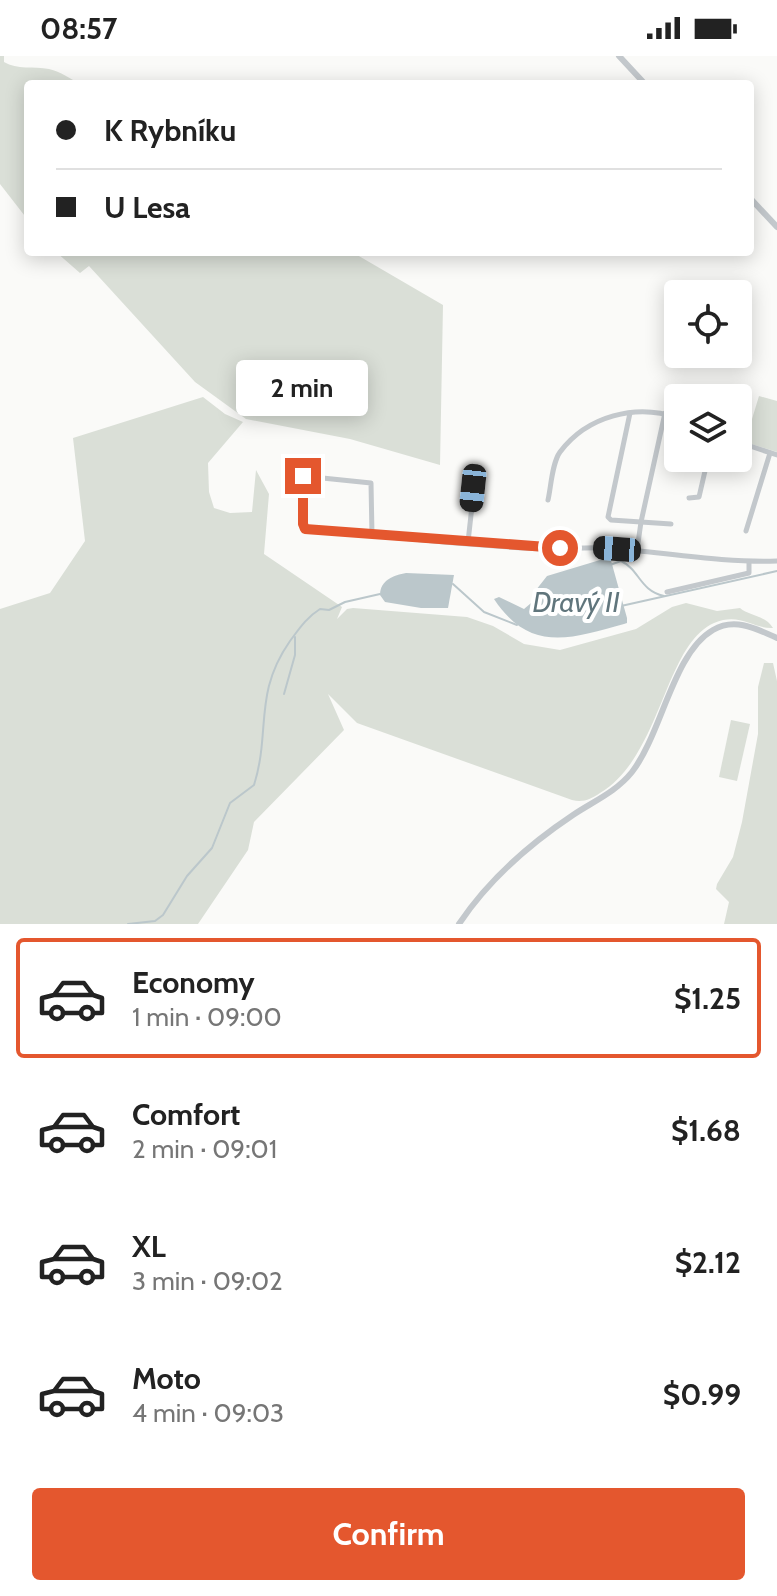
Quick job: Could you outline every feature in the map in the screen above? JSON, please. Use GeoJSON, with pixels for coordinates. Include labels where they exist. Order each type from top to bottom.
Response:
{"type":"FeatureCollection","features":[{"type":"Feature","properties":{"kind":"street"},"geometry":{"type":"LineString","coordinates":[[619,56],[641,80]]}},
{"type":"Feature","properties":{"kind":"street"},"geometry":{"type":"LineString","coordinates":[[754,202],[777,227]]}},
{"type":"Feature","properties":{"kind":"street"},"geometry":{"type":"LineString","coordinates":[[630,413],[609,519],[671,524]]}},
{"type":"Feature","properties":{"kind":"street"},"geometry":{"type":"LineString","coordinates":[[548,500],[558,454],[580,433],[609,416],[664,413]]}},
{"type":"Feature","properties":{"kind":"street"},"geometry":{"type":"LineString","coordinates":[[637,550],[664,418]]}},
{"type":"Feature","properties":{"kind":"street"},"geometry":{"type":"LineString","coordinates":[[746,531],[774,454],[752,447]]}},
{"type":"Feature","properties":{"kind":"street"},"geometry":{"type":"LineString","coordinates":[[689,498],[699,497],[705,472]]}},
{"type":"Feature","properties":{"kind":"street"},"geometry":{"type":"LineString","coordinates":[[372,535],[372,486],[367,481],[303,476],[303,524],[309,530],[548,549],[588,547],[749,562],[777,561]]}},
{"type":"Feature","properties":{"kind":"street"},"geometry":{"type":"LineString","coordinates":[[468,542],[475,479]]}},
{"type":"Feature","properties":{"kind":"street"},"geometry":{"type":"LineString","coordinates":[[466,488],[473,488]]}},
{"type":"Feature","properties":{"kind":"street"},"geometry":{"type":"LineString","coordinates":[[667,592],[749,573],[749,562]]}},
{"type":"Feature","properties":{"kind":"street"},"geometry":{"type":"LineString","coordinates":[[459,924],[480,895],[509,864],[625,780],[656,730],[684,662],[703,637],[717,627],[738,624],[775,637],[777,628]]}},
{"type":"Feature","properties":{"kind":"shaded area"},"geometry":{"type":"Polygon","coordinates":[[[0,56],[4,56],[4,62],[9,64],[49,69],[72,80],[24,80],[24,215],[0,184],[0,56]]]}},
{"type":"Feature","properties":{"kind":"shaded area"},"geometry":{"type":"Polygon","coordinates":[[[61,256],[359,256],[443,305],[440,465],[350,439],[246,419],[195,382],[89,266],[80,273],[61,256]]]}},
{"type":"Feature","properties":{"kind":"shaded area"},"geometry":{"type":"Polygon","coordinates":[[[759,396],[777,401],[777,452],[752,444],[752,419],[759,396]]]}},
{"type":"Feature","properties":{"kind":"shaded area"},"geometry":{"type":"Polygon","coordinates":[[[203,397],[225,414],[243,422],[208,463],[209,492],[214,508],[230,513],[252,512],[256,470],[269,494],[264,554],[342,607],[337,619],[347,609],[353,608],[467,617],[493,626],[524,644],[560,650],[636,629],[672,607],[686,603],[717,611],[740,608],[773,628],[731,619],[714,623],[697,635],[672,677],[637,754],[621,776],[600,793],[583,801],[572,800],[357,723],[328,694],[344,730],[254,822],[248,850],[198,924],[0,924],[0,609],[50,593],[85,541],[73,438],[203,397]]]}},
{"type":"Feature","properties":{"kind":"shaded area"},"geometry":{"type":"Polygon","coordinates":[[[764,663],[773,663],[777,681],[777,924],[724,924],[729,902],[716,889],[733,857],[742,822],[758,734],[758,687],[764,663]]]}},
{"type":"Feature","properties":{"kind":"shaded area"},"geometry":{"type":"Polygon","coordinates":[[[731,720],[750,724],[737,781],[719,777],[731,720]]]}},
{"type":"Feature","properties":{"kind":"water","name":"Dravý II"},"geometry":{"type":"Polygon","coordinates":[[[610,557],[627,623],[569,637],[537,635],[522,628],[494,599],[499,597],[524,609],[537,598],[536,590],[547,576],[610,557]]]}},
{"type":"Feature","properties":{"kind":"water"},"geometry":{"type":"Polygon","coordinates":[[[406,573],[454,575],[448,608],[421,608],[385,602],[380,595],[382,586],[392,577],[406,573]]]}},
{"type":"Feature","properties":{"kind":"waterway"},"geometry":{"type":"LineString","coordinates":[[610,565],[621,561],[632,569],[644,585],[664,596]]}},
{"type":"Feature","properties":{"kind":"waterway"},"geometry":{"type":"LineString","coordinates":[[621,606],[777,571]]}},
{"type":"Feature","properties":{"kind":"waterway"},"geometry":{"type":"LineString","coordinates":[[453,584],[484,612],[517,625]]}},
{"type":"Feature","properties":{"kind":"waterway"},"geometry":{"type":"LineString","coordinates":[[128,924],[155,921],[163,915],[187,876],[212,848],[230,803],[254,785],[271,678],[290,641],[307,619],[320,609],[329,610],[345,602],[380,594]]}},
{"type":"Feature","properties":{"kind":"waterway"},"geometry":{"type":"LineString","coordinates":[[284,694],[295,655],[295,637]]}},
{"type":"Feature","properties":{"kind":"route"},"geometry":{"type":"LineString","coordinates":[[303,476],[305,529],[560,548]]}}]}
